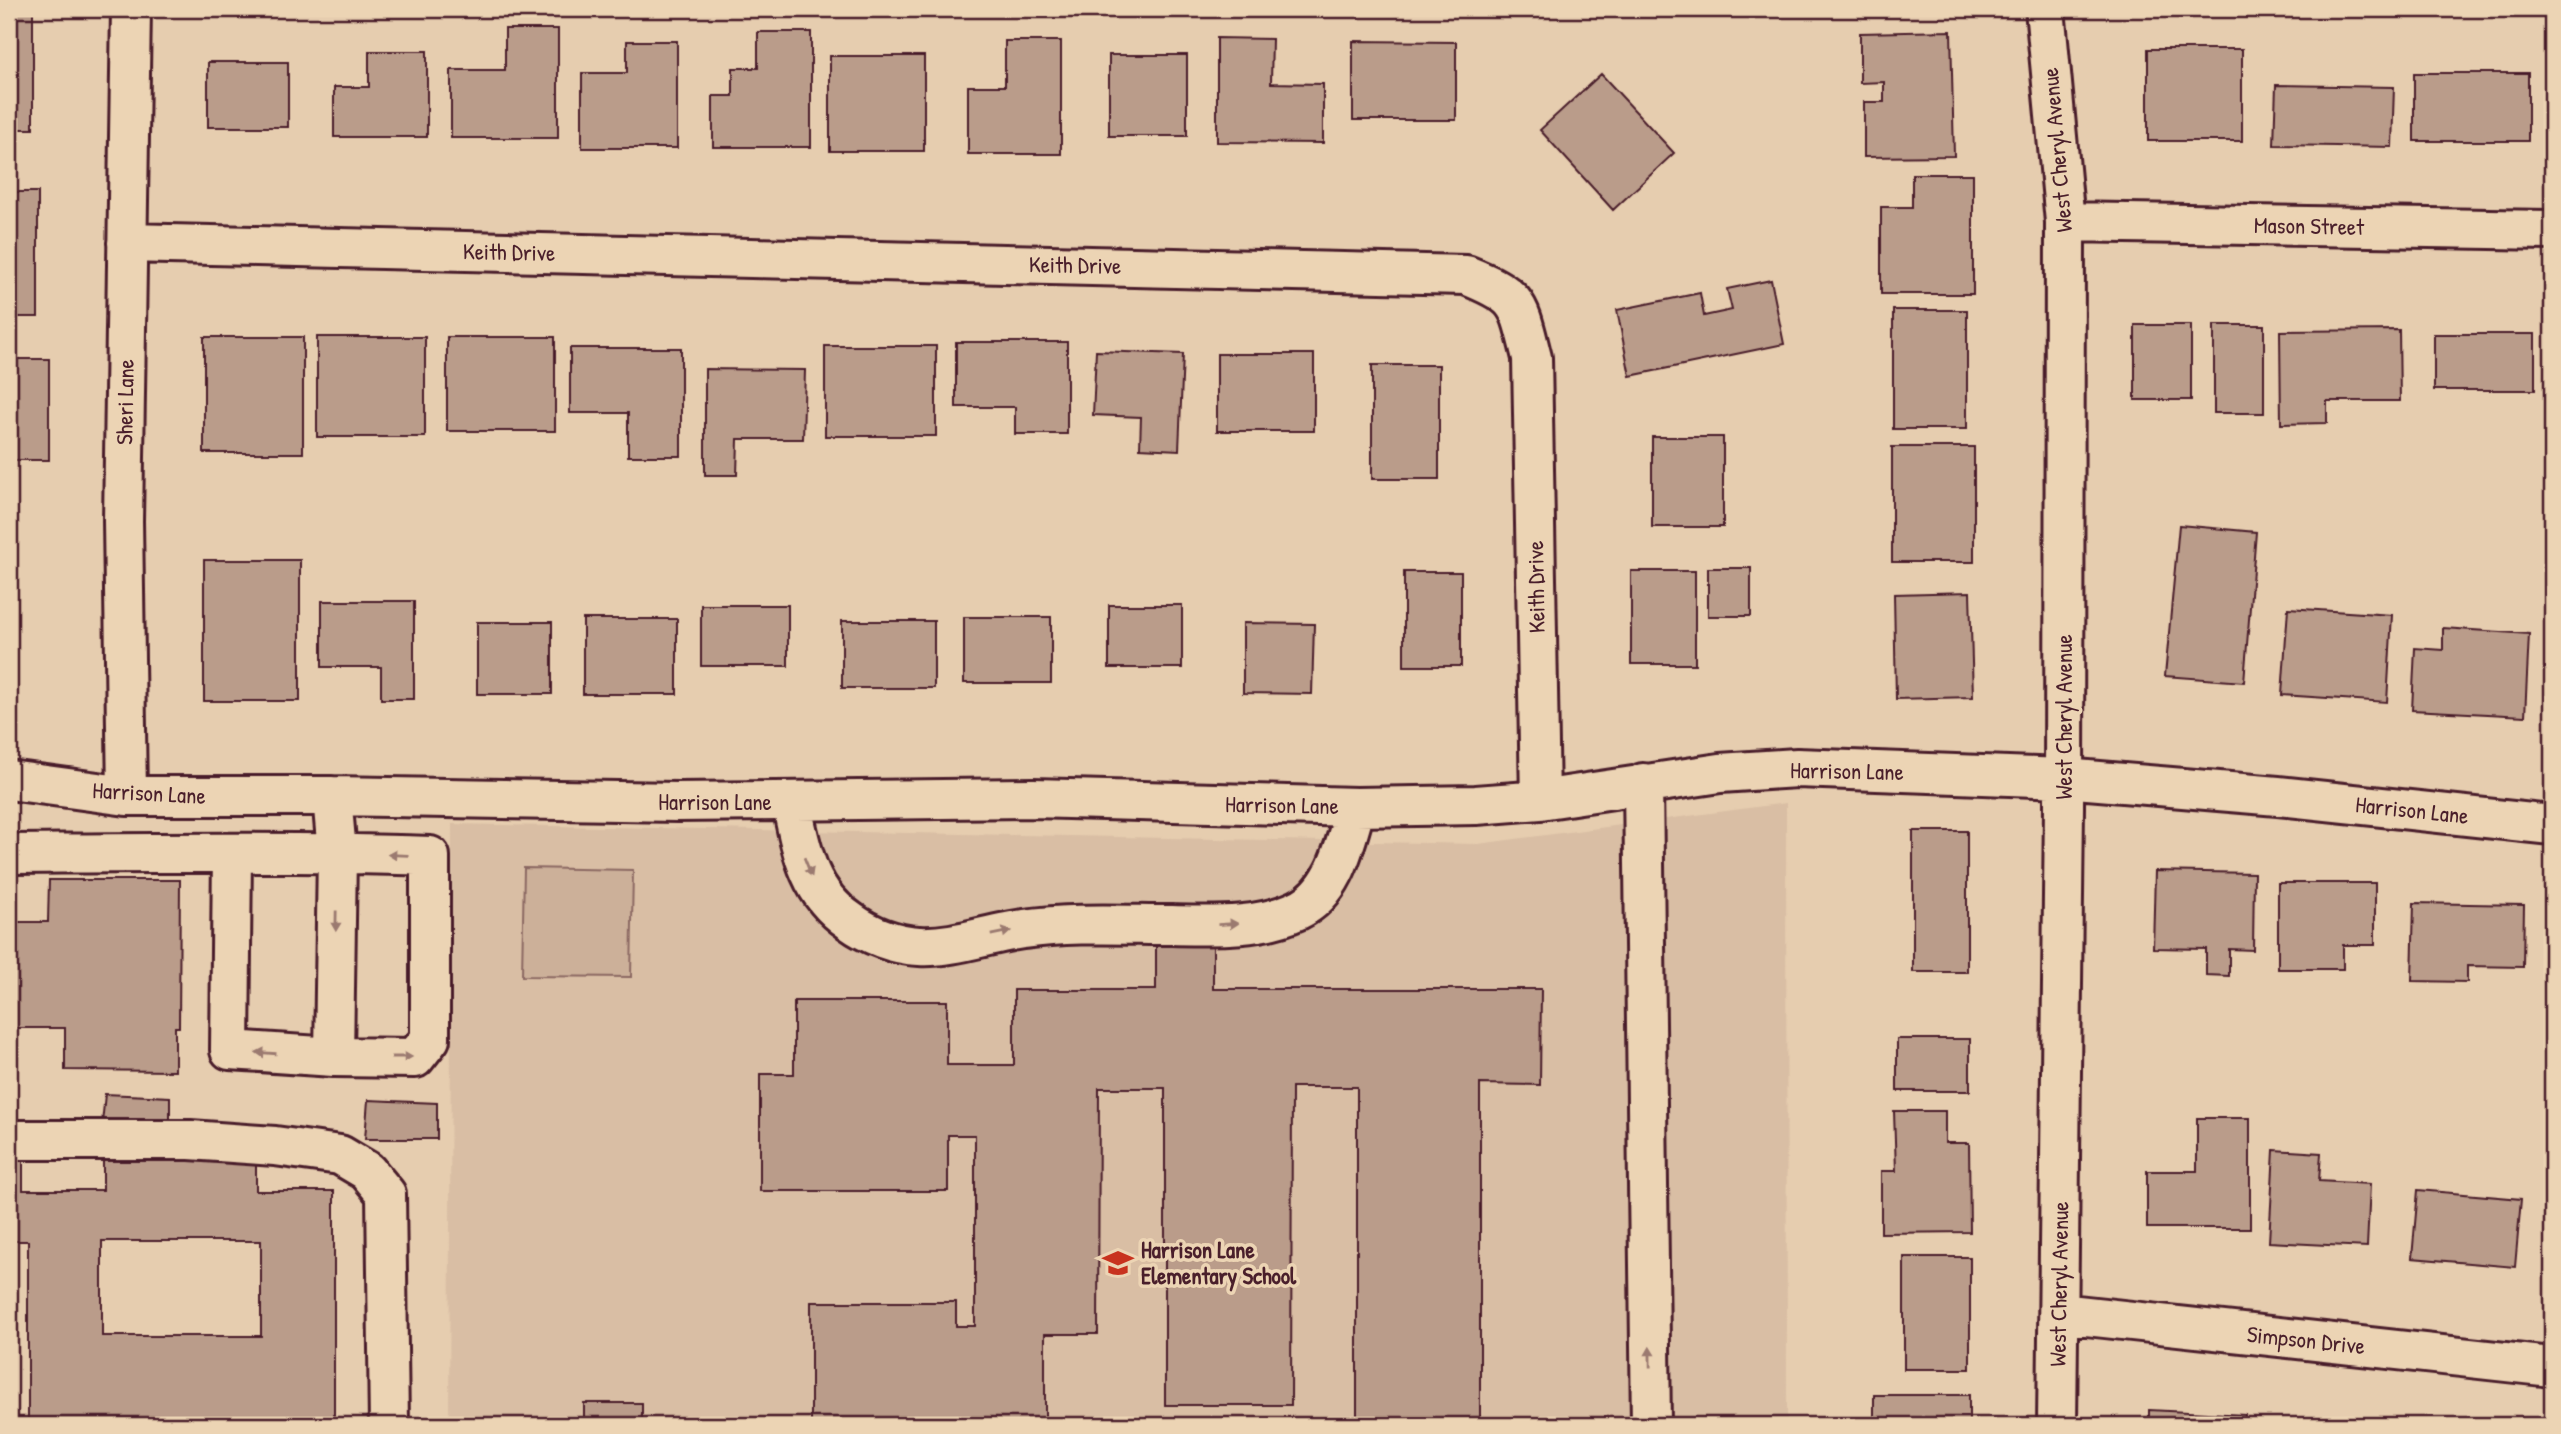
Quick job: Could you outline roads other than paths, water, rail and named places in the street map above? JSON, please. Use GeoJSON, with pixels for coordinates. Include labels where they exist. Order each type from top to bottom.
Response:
{"type":"FeatureCollection","features":[{"type":"Feature","properties":{"kind":"street","name":"Sheri Lane"},"geometry":{"type":"LineString","coordinates":[[127,796],[122,521],[131,9]]}},
{"type":"Feature","properties":{"kind":"street","name":"West Cheryl Avenue"},"geometry":{"type":"LineString","coordinates":[[2045,9],[2065,222],[2064,778],[2057,1425]]}},
{"type":"Feature","properties":{"kind":"street","name":"Mason Street"},"geometry":{"type":"LineString","coordinates":[[2065,222],[2552,230]]}},
{"type":"Feature","properties":{"kind":"street","name":"Keith Drive"},"geometry":{"type":"LineString","coordinates":[[127,243],[1466,275],[1500,289],[1519,308],[1532,358],[1539,800]]}},
{"type":"Feature","properties":{"kind":"street","name":"Harrison Lane"},"geometry":{"type":"LineString","coordinates":[[9,780],[127,796],[332,796],[677,802],[1033,799],[1356,807],[1476,805],[1539,800],[1720,773],[1797,768],[2064,778],[2278,796],[2552,825]]}},
{"type":"Feature","properties":{"kind":"street"},"geometry":{"type":"LineString","coordinates":[[1643,783],[1651,1425]]}},
{"type":"Feature","properties":{"kind":"street"},"geometry":{"type":"LineString","coordinates":[[332,796],[337,853],[334,1057]]}},
{"type":"Feature","properties":{"kind":"street"},"geometry":{"type":"LineString","coordinates":[[791,801],[806,868],[825,899],[849,921],[884,939],[920,946],[1025,929],[1096,925],[1205,926],[1261,922],[1300,909],[1324,889],[1342,856],[1356,807]]}},
{"type":"Feature","properties":{"kind":"street"},"geometry":{"type":"LineString","coordinates":[[9,854],[232,853],[337,853],[430,856],[430,1038],[415,1058],[334,1057],[230,1050],[232,853]]}},
{"type":"Feature","properties":{"kind":"street"},"geometry":{"type":"LineString","coordinates":[[9,1140],[190,1140],[275,1146],[340,1155],[367,1171],[386,1194],[389,1425]]}},
{"type":"Feature","properties":{"kind":"street","name":"Simpson Drive"},"geometry":{"type":"LineString","coordinates":[[2059,1313],[2552,1367]]}},
{"type":"Feature","properties":{"kind":"place","name":"Harrison Lane Elementary School"},"geometry":{"type":"Point","coordinates":[1118,1263]}}]}
